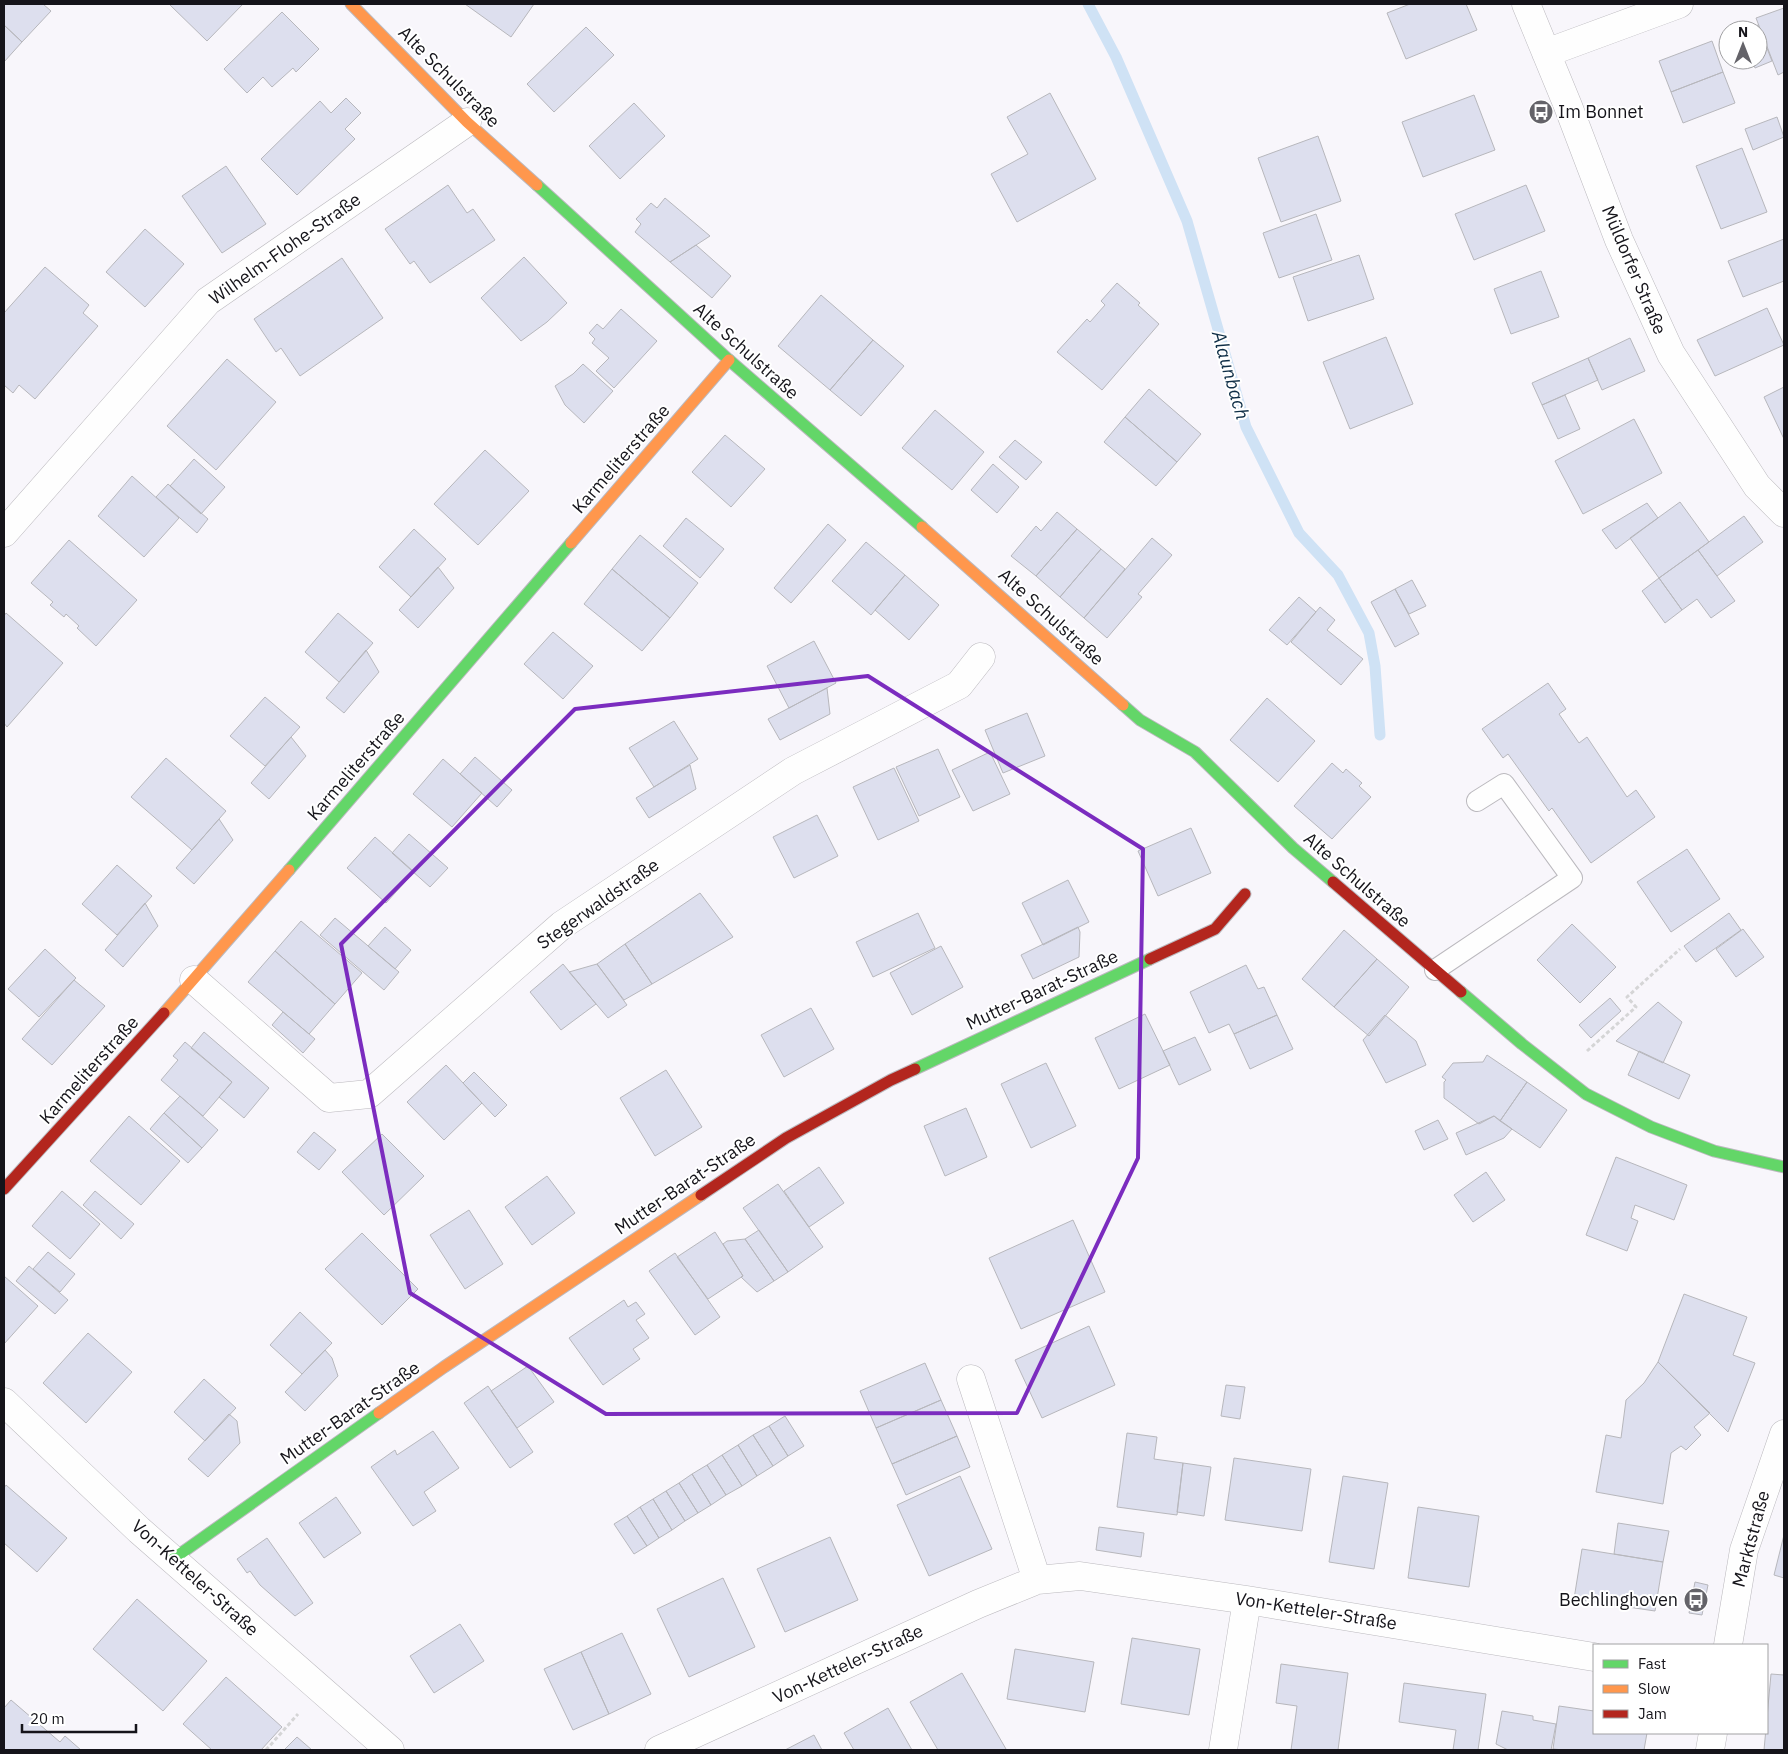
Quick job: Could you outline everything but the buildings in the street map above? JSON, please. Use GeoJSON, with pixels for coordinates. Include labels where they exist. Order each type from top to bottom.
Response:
{"type":"FeatureCollection","features":[{"type":"Feature","properties":{"kind":"street","name":"Alte Schulstraße"},"geometry":{"type":"LineString","coordinates":[[351,4],[466,122],[729,360],[1023,615],[1140,720],[1195,752],[1293,848],[1561,1075],[1586,1094],[1651,1127],[1714,1152],[1784,1167]]}},
{"type":"Feature","properties":{"kind":"street","name":"Müldorfer Straße"},"geometry":{"type":"LineString","coordinates":[[1526,4],[1568,106],[1619,240],[1671,354],[1757,486],[1784,513]]}},
{"type":"Feature","properties":{"kind":"street"},"geometry":{"type":"LineString","coordinates":[[1546,53],[1679,4]]}},
{"type":"Feature","properties":{"kind":"street","name":"Wilhelm-Flohe-Straße"},"geometry":{"type":"LineString","coordinates":[[4,532],[208,301],[466,122]]}},
{"type":"Feature","properties":{"kind":"street","name":"Karmeliterstraße"},"geometry":{"type":"LineString","coordinates":[[4,1189],[194,980],[729,360]]}},
{"type":"Feature","properties":{"kind":"street","name":"Stegerwaldstraße"},"geometry":{"type":"LineString","coordinates":[[194,980],[329,1098],[369,1094],[562,925],[793,772],[959,685],[981,658]]}},
{"type":"Feature","properties":{"kind":"street","name":"Mutter-Barat-Straße"},"geometry":{"type":"LineString","coordinates":[[173,1559],[444,1367],[786,1138],[891,1080],[1216,928],[1245,894]]}},
{"type":"Feature","properties":{"kind":"street"},"geometry":{"type":"LineString","coordinates":[[971,1380],[1038,1580]]}},
{"type":"Feature","properties":{"kind":"street","name":"Von-Ketteler-Straße"},"geometry":{"type":"LineString","coordinates":[[4,1402],[139,1530],[390,1750]]}},
{"type":"Feature","properties":{"kind":"street","name":"Marktstraße"},"geometry":{"type":"LineString","coordinates":[[1728,1644],[1744,1550],[1784,1434]]}},
{"type":"Feature","properties":{"kind":"street","name":"Von-Ketteler-Straße"},"geometry":{"type":"LineString","coordinates":[[659,1750],[978,1604],[1038,1580],[1080,1576],[1247,1600],[1593,1657]]}},
{"type":"Feature","properties":{"kind":"street"},"geometry":{"type":"LineString","coordinates":[[1223,1750],[1247,1600]]}},
{"type":"Feature","properties":{"kind":"street"},"geometry":{"type":"LineString","coordinates":[[1710,1750],[1713,1734]]}},
{"type":"Feature","properties":{"kind":"lane"},"geometry":{"type":"LineString","coordinates":[[1435,970],[1572,878],[1504,784],[1477,801]]}},
{"type":"Feature","properties":{"kind":"path"},"geometry":{"type":"LineString","coordinates":[[1561,1075],[1636,1007],[1627,997],[1680,949]]}},
{"type":"Feature","properties":{"kind":"path"},"geometry":{"type":"LineString","coordinates":[[266,1750],[320,1689]]}},
{"type":"Feature","properties":{"kind":"highlighted area"},"geometry":{"type":"Polygon","coordinates":[[[868,676],[1143,849],[1138,1158],[1017,1413],[606,1414],[410,1293],[341,944],[575,709],[868,676]]]}},
{"type":"Feature","properties":{"kind":"waterway","name":"Alaunbach"},"geometry":{"type":"LineString","coordinates":[[1088,4],[1116,57],[1187,221],[1246,427],[1299,533],[1338,575],[1369,633],[1375,666],[1380,735]]}},
{"type":"Feature","properties":{"kind":"traffic: fast"},"geometry":{"type":"LineString","coordinates":[[537,185],[729,360],[922,527]]}},
{"type":"Feature","properties":{"kind":"traffic: fast"},"geometry":{"type":"LineString","coordinates":[[289,870],[571,543]]}},
{"type":"Feature","properties":{"kind":"traffic: fast"},"geometry":{"type":"LineString","coordinates":[[1123,705],[1140,720],[1195,752],[1293,848],[1333,882]]}},
{"type":"Feature","properties":{"kind":"traffic: fast"},"geometry":{"type":"LineString","coordinates":[[915,1069],[1150,959]]}},
{"type":"Feature","properties":{"kind":"traffic: fast"},"geometry":{"type":"LineString","coordinates":[[1461,992],[1522,1044],[1586,1094],[1651,1127],[1714,1151],[1784,1167]]}},
{"type":"Feature","properties":{"kind":"traffic: fast"},"geometry":{"type":"LineString","coordinates":[[173,1559],[379,1413]]}},
{"type":"Feature","properties":{"kind":"traffic: slow"},"geometry":{"type":"LineString","coordinates":[[351,4],[467,122],[537,185]]}},
{"type":"Feature","properties":{"kind":"traffic: slow"},"geometry":{"type":"LineString","coordinates":[[571,543],[729,360]]}},
{"type":"Feature","properties":{"kind":"traffic: slow"},"geometry":{"type":"LineString","coordinates":[[922,527],[1123,705]]}},
{"type":"Feature","properties":{"kind":"traffic: slow"},"geometry":{"type":"LineString","coordinates":[[164,1013],[289,870]]}},
{"type":"Feature","properties":{"kind":"traffic: slow"},"geometry":{"type":"LineString","coordinates":[[379,1413],[444,1367],[701,1195]]}},
{"type":"Feature","properties":{"kind":"traffic: jam"},"geometry":{"type":"LineString","coordinates":[[1333,882],[1461,992]]}},
{"type":"Feature","properties":{"kind":"traffic: jam"},"geometry":{"type":"LineString","coordinates":[[1150,959],[1215,929],[1245,894]]}},
{"type":"Feature","properties":{"kind":"traffic: jam"},"geometry":{"type":"LineString","coordinates":[[4,1189],[164,1013]]}},
{"type":"Feature","properties":{"kind":"traffic: jam"},"geometry":{"type":"LineString","coordinates":[[701,1195],[786,1138],[891,1080],[915,1069]]}},
{"type":"Feature","properties":{"kind":"place","name":"Im Bonnet"},"geometry":{"type":"Point","coordinates":[1541,112]}},
{"type":"Feature","properties":{"kind":"place","name":"Bechlinghoven"},"geometry":{"type":"Point","coordinates":[1696,1600]}}]}
